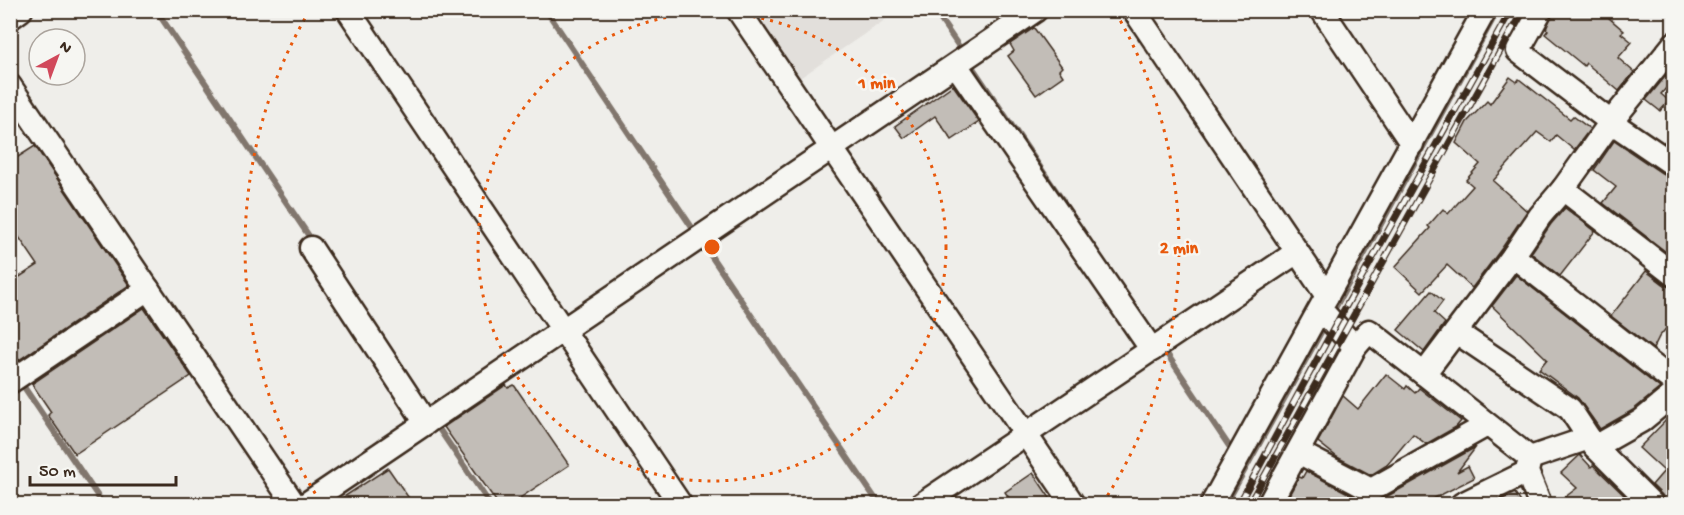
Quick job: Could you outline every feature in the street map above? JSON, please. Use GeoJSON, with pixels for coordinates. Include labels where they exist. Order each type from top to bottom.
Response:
{"type":"FeatureCollection","features":[{"type":"Feature","properties":{"kind":"street"},"geometry":{"type":"LineString","coordinates":[[10,18],[21,10]]}},
{"type":"Feature","properties":{"kind":"street"},"geometry":{"type":"LineString","coordinates":[[348,10],[680,504]]}},
{"type":"Feature","properties":{"kind":"street"},"geometry":{"type":"LineString","coordinates":[[738,10],[1073,504]]}},
{"type":"Feature","properties":{"kind":"street"},"geometry":{"type":"LineString","coordinates":[[306,504],[1036,10]]}},
{"type":"Feature","properties":{"kind":"street"},"geometry":{"type":"LineString","coordinates":[[1134,10],[1297,252],[1324,303],[1356,347]]}},
{"type":"Feature","properties":{"kind":"street"},"geometry":{"type":"LineString","coordinates":[[1322,10],[1412,144]]}},
{"type":"Feature","properties":{"kind":"street"},"geometry":{"type":"LineString","coordinates":[[1212,504],[1485,10]]}},
{"type":"Feature","properties":{"kind":"street"},"geometry":{"type":"LineString","coordinates":[[1541,10],[1518,51],[1611,122],[1674,165]]}},
{"type":"Feature","properties":{"kind":"street"},"geometry":{"type":"LineString","coordinates":[[1424,374],[1611,122],[1674,44]]}},
{"type":"Feature","properties":{"kind":"street"},"geometry":{"type":"LineString","coordinates":[[956,65],[1152,350]]}},
{"type":"Feature","properties":{"kind":"street"},"geometry":{"type":"LineString","coordinates":[[10,86],[294,504]]}},
{"type":"Feature","properties":{"kind":"street"},"geometry":{"type":"LineString","coordinates":[[1563,189],[1674,275]]}},
{"type":"Feature","properties":{"kind":"street"},"geometry":{"type":"LineString","coordinates":[[311,248],[426,423]]}},
{"type":"Feature","properties":{"kind":"street"},"geometry":{"type":"LineString","coordinates":[[922,504],[1297,252]]}},
{"type":"Feature","properties":{"kind":"street"},"geometry":{"type":"LineString","coordinates":[[1513,256],[1674,382]]}},
{"type":"Feature","properties":{"kind":"street"},"geometry":{"type":"LineString","coordinates":[[10,382],[148,289]]}},
{"type":"Feature","properties":{"kind":"street"},"geometry":{"type":"LineString","coordinates":[[1269,504],[1356,347],[1369,331],[1487,424],[1529,465],[1540,504]]}},
{"type":"Feature","properties":{"kind":"street"},"geometry":{"type":"LineString","coordinates":[[1456,332],[1570,409],[1592,443],[1652,504]]}},
{"type":"Feature","properties":{"kind":"street"},"geometry":{"type":"LineString","coordinates":[[1462,504],[1529,465],[1592,443],[1641,421],[1674,393]]}},
{"type":"Feature","properties":{"kind":"street"},"geometry":{"type":"LineString","coordinates":[[1298,452],[1371,490],[1487,424]]}},
{"type":"Feature","properties":{"kind":"shaded area"},"geometry":{"type":"Polygon","coordinates":[[[780,11],[898,11],[794,82],[757,26],[780,11]]]}},
{"type":"Feature","properties":{"kind":"building"},"geometry":{"type":"Polygon","coordinates":[[[1554,10],[1612,10],[1608,17],[1624,31],[1621,33],[1632,42],[1618,58],[1634,72],[1619,91],[1586,63],[1584,66],[1545,34],[1554,10]]]}},
{"type":"Feature","properties":{"kind":"building"},"geometry":{"type":"Polygon","coordinates":[[[1034,28],[1062,67],[1059,70],[1063,76],[1036,95],[1008,56],[1014,51],[1010,44],[1034,28]]]}},
{"type":"Feature","properties":{"kind":"building"},"geometry":{"type":"Polygon","coordinates":[[[1674,66],[1674,79],[1661,94],[1669,101],[1660,111],[1646,100],[1674,66]]]}},
{"type":"Feature","properties":{"kind":"building"},"geometry":{"type":"Polygon","coordinates":[[[1510,77],[1517,82],[1519,79],[1570,119],[1573,116],[1590,129],[1574,150],[1556,135],[1551,142],[1537,132],[1493,181],[1527,211],[1502,248],[1472,288],[1447,265],[1422,292],[1395,267],[1430,228],[1428,226],[1443,209],[1448,214],[1473,186],[1466,180],[1480,164],[1456,143],[1467,122],[1487,101],[1490,104],[1510,77]]]}},
{"type":"Feature","properties":{"kind":"building"},"geometry":{"type":"Polygon","coordinates":[[[953,85],[979,122],[952,140],[935,116],[904,138],[895,126],[953,85]]]}},
{"type":"Feature","properties":{"kind":"building"},"geometry":{"type":"Polygon","coordinates":[[[1674,130],[1674,148],[1664,142],[1674,130]]]}},
{"type":"Feature","properties":{"kind":"building"},"geometry":{"type":"Polygon","coordinates":[[[1614,141],[1666,176],[1674,178],[1674,258],[1603,203],[1616,187],[1594,170],[1614,141]]]}},
{"type":"Feature","properties":{"kind":"building"},"geometry":{"type":"Polygon","coordinates":[[[35,146],[129,285],[19,360],[10,348],[10,283],[38,265],[10,224],[10,162],[35,146]]]}},
{"type":"Feature","properties":{"kind":"building"},"geometry":{"type":"Polygon","coordinates":[[[1565,208],[1595,231],[1560,276],[1531,253],[1565,208]]]}},
{"type":"Feature","properties":{"kind":"building"},"geometry":{"type":"Polygon","coordinates":[[[1646,271],[1666,286],[1674,288],[1674,298],[1667,306],[1674,311],[1674,319],[1659,337],[1653,349],[1611,316],[1646,271]]]}},
{"type":"Feature","properties":{"kind":"building"},"geometry":{"type":"Polygon","coordinates":[[[1516,275],[1660,388],[1633,410],[1600,429],[1578,398],[1539,369],[1547,359],[1492,306],[1516,275]]]}},
{"type":"Feature","properties":{"kind":"building"},"geometry":{"type":"Polygon","coordinates":[[[1431,291],[1443,301],[1434,313],[1445,323],[1424,352],[1398,330],[1431,291]]]}},
{"type":"Feature","properties":{"kind":"building"},"geometry":{"type":"Polygon","coordinates":[[[144,308],[191,376],[75,454],[48,415],[51,412],[32,384],[144,308]]]}},
{"type":"Feature","properties":{"kind":"building"},"geometry":{"type":"Polygon","coordinates":[[[1386,374],[1405,389],[1407,386],[1415,393],[1419,388],[1461,421],[1456,427],[1426,444],[1413,434],[1387,465],[1371,475],[1337,457],[1318,442],[1343,396],[1358,409],[1386,374]]]}},
{"type":"Feature","properties":{"kind":"building"},"geometry":{"type":"Polygon","coordinates":[[[506,385],[508,388],[514,385],[569,465],[511,504],[498,504],[444,427],[506,385]]]}},
{"type":"Feature","properties":{"kind":"building"},"geometry":{"type":"Polygon","coordinates":[[[1674,412],[1674,504],[1665,504],[1662,495],[1652,485],[1664,471],[1639,448],[1674,412]]]}},
{"type":"Feature","properties":{"kind":"building"},"geometry":{"type":"Polygon","coordinates":[[[1476,447],[1457,472],[1468,466],[1474,478],[1423,504],[1396,504],[1386,497],[1476,447]]]}},
{"type":"Feature","properties":{"kind":"building"},"geometry":{"type":"Polygon","coordinates":[[[1580,455],[1633,504],[1556,504],[1577,488],[1561,473],[1580,455]]]}},
{"type":"Feature","properties":{"kind":"building"},"geometry":{"type":"Polygon","coordinates":[[[388,468],[413,504],[333,504],[388,468]]]}},
{"type":"Feature","properties":{"kind":"building"},"geometry":{"type":"Polygon","coordinates":[[[1306,471],[1372,504],[1287,504],[1290,498],[1288,497],[1299,477],[1302,478],[1306,471]]]}},
{"type":"Feature","properties":{"kind":"building"},"geometry":{"type":"Polygon","coordinates":[[[1033,473],[1054,504],[1013,504],[1005,492],[1033,473]]]}},
{"type":"Feature","properties":{"kind":"building"},"geometry":{"type":"Polygon","coordinates":[[[1515,493],[1522,504],[1492,504],[1515,493]]]}},
{"type":"Feature","properties":{"kind":"waterway"},"geometry":{"type":"LineString","coordinates":[[156,10],[313,242]]}},
{"type":"Feature","properties":{"kind":"waterway"},"geometry":{"type":"LineString","coordinates":[[546,10],[693,229]]}},
{"type":"Feature","properties":{"kind":"waterway"},"geometry":{"type":"LineString","coordinates":[[934,10],[960,48]]}},
{"type":"Feature","properties":{"kind":"waterway"},"geometry":{"type":"LineString","coordinates":[[1334,310],[1498,10]]}},
{"type":"Feature","properties":{"kind":"waterway"},"geometry":{"type":"LineString","coordinates":[[973,68],[1063,201]]}},
{"type":"Feature","properties":{"kind":"waterway"},"geometry":{"type":"LineString","coordinates":[[10,72],[18,82]]}},
{"type":"Feature","properties":{"kind":"waterway"},"geometry":{"type":"LineString","coordinates":[[705,247],[879,504]]}},
{"type":"Feature","properties":{"kind":"waterway"},"geometry":{"type":"LineString","coordinates":[[1226,504],[1325,325]]}},
{"type":"Feature","properties":{"kind":"waterway"},"geometry":{"type":"LineString","coordinates":[[1167,354],[1229,446]]}},
{"type":"Feature","properties":{"kind":"waterway"},"geometry":{"type":"LineString","coordinates":[[24,387],[103,504]]}},
{"type":"Feature","properties":{"kind":"waterway"},"geometry":{"type":"LineString","coordinates":[[437,426],[490,504]]}},
{"type":"Feature","properties":{"kind":"railway"},"geometry":{"type":"LineString","coordinates":[[1239,504],[1511,10]]}},
{"type":"Feature","properties":{"kind":"railway"},"geometry":{"type":"LineString","coordinates":[[1249,504],[1523,10]]}}]}
